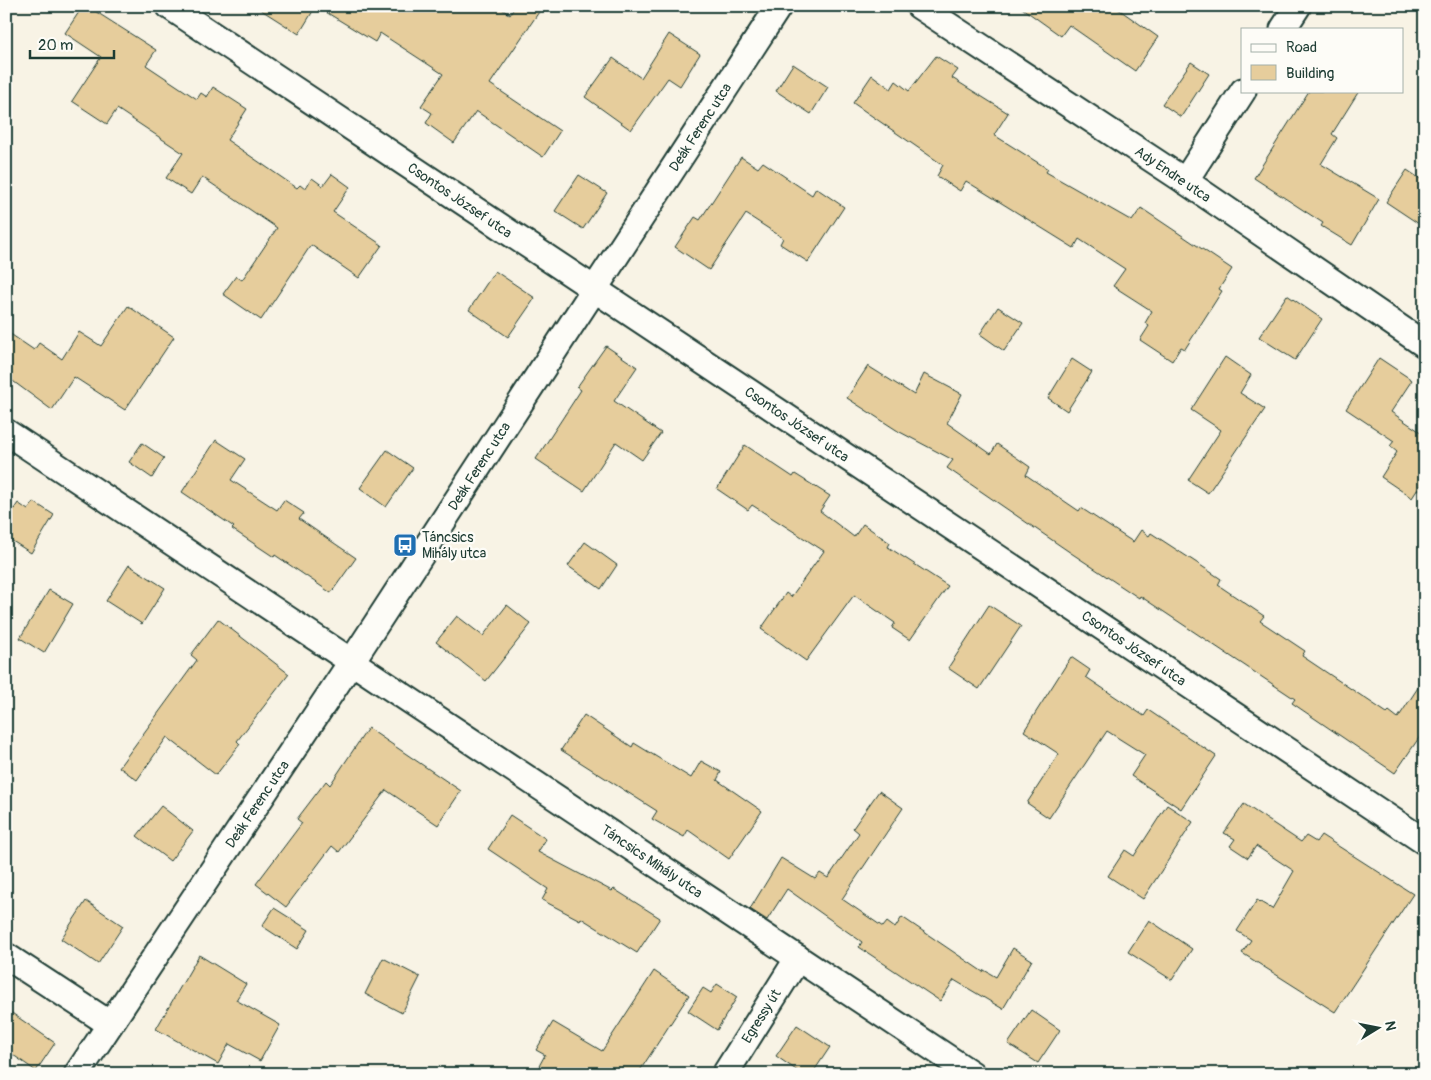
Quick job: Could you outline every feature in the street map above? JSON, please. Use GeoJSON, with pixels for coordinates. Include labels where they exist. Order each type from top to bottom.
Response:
{"type":"FeatureCollection","features":[{"type":"Feature","properties":{"kind":"street","name":"Csontos József utca"},"geometry":{"type":"LineString","coordinates":[[169,6],[1425,842]]}},
{"type":"Feature","properties":{"kind":"street","name":"Deák Ferenc utca"},"geometry":{"type":"LineString","coordinates":[[77,1074],[352,661],[779,6]]}},
{"type":"Feature","properties":{"kind":"street","name":"Ady Endre utca"},"geometry":{"type":"LineString","coordinates":[[920,6],[1185,181],[1425,345]]}},
{"type":"Feature","properties":{"kind":"street"},"geometry":{"type":"LineString","coordinates":[[1284,28],[1298,6]]}},
{"type":"Feature","properties":{"kind":"street"},"geometry":{"type":"LineString","coordinates":[[1185,181],[1242,92]]}},
{"type":"Feature","properties":{"kind":"street","name":"Táncsics Mihály utca"},"geometry":{"type":"LineString","coordinates":[[6,432],[972,1074]]}},
{"type":"Feature","properties":{"kind":"street"},"geometry":{"type":"LineString","coordinates":[[6,956],[110,1024]]}},
{"type":"Feature","properties":{"kind":"street","name":"Egressy út"},"geometry":{"type":"LineString","coordinates":[[724,1074],[798,958]]}},
{"type":"Feature","properties":{"kind":"building"},"geometry":{"type":"Polygon","coordinates":[[[83,6],[87,6],[156,50],[146,65],[197,99],[201,93],[207,97],[213,87],[247,109],[227,140],[297,188],[300,185],[305,189],[312,178],[323,186],[332,174],[350,187],[333,212],[382,245],[359,278],[311,245],[261,320],[223,294],[236,276],[242,280],[277,228],[202,177],[191,194],[166,178],[183,153],[117,109],[107,124],[72,101],[101,57],[65,33],[83,6]]]}},
{"type":"Feature","properties":{"kind":"building"},"geometry":{"type":"Polygon","coordinates":[[[255,6],[316,6],[299,34],[255,6]]]}},
{"type":"Feature","properties":{"kind":"building"},"geometry":{"type":"Polygon","coordinates":[[[316,6],[498,6],[510,15],[515,6],[543,6],[490,84],[560,131],[543,157],[476,111],[454,143],[426,123],[432,113],[421,106],[443,74],[380,33],[375,42],[316,6]]]}},
{"type":"Feature","properties":{"kind":"building"},"geometry":{"type":"Polygon","coordinates":[[[1019,6],[1114,6],[1158,37],[1135,71],[1069,25],[1061,36],[1019,6]]]}},
{"type":"Feature","properties":{"kind":"building"},"geometry":{"type":"Polygon","coordinates":[[[669,34],[700,54],[680,86],[668,78],[631,130],[585,97],[613,58],[641,78],[669,34]]]}},
{"type":"Feature","properties":{"kind":"building"},"geometry":{"type":"Polygon","coordinates":[[[936,56],[958,70],[952,78],[1008,113],[994,135],[1048,169],[1046,172],[1132,221],[1141,208],[1232,269],[1219,289],[1222,291],[1185,349],[1181,347],[1172,361],[1140,340],[1149,326],[1145,323],[1152,311],[1113,286],[1125,269],[1079,239],[1074,248],[966,181],[960,191],[937,176],[943,165],[853,103],[872,75],[891,89],[896,81],[909,91],[936,56]]]}},
{"type":"Feature","properties":{"kind":"building"},"geometry":{"type":"Polygon","coordinates":[[[1191,62],[1209,74],[1181,117],[1162,104],[1191,62]]]}},
{"type":"Feature","properties":{"kind":"building"},"geometry":{"type":"Polygon","coordinates":[[[793,64],[828,87],[811,114],[776,91],[793,64]]]}},
{"type":"Feature","properties":{"kind":"building"},"geometry":{"type":"Polygon","coordinates":[[[1308,92],[1358,92],[1332,134],[1337,138],[1321,164],[1379,199],[1352,245],[1321,226],[1323,223],[1254,178],[1308,92]]]}},
{"type":"Feature","properties":{"kind":"building"},"geometry":{"type":"Polygon","coordinates":[[[741,157],[758,168],[763,162],[812,195],[816,188],[844,207],[808,262],[780,244],[783,238],[746,214],[709,270],[675,247],[695,217],[700,220],[741,157]]]}},
{"type":"Feature","properties":{"kind":"building"},"geometry":{"type":"Polygon","coordinates":[[[1407,170],[1425,182],[1425,228],[1386,202],[1407,170]]]}},
{"type":"Feature","properties":{"kind":"building"},"geometry":{"type":"Polygon","coordinates":[[[579,175],[607,193],[583,229],[555,211],[579,175]]]}},
{"type":"Feature","properties":{"kind":"building"},"geometry":{"type":"Polygon","coordinates":[[[495,271],[535,298],[508,337],[469,310],[495,271]]]}},
{"type":"Feature","properties":{"kind":"building"},"geometry":{"type":"Polygon","coordinates":[[[1287,295],[1322,319],[1295,360],[1259,337],[1287,295]]]}},
{"type":"Feature","properties":{"kind":"building"},"geometry":{"type":"Polygon","coordinates":[[[128,306],[174,337],[125,410],[74,377],[52,410],[6,376],[6,331],[34,350],[39,343],[62,359],[79,332],[101,346],[128,306]]]}},
{"type":"Feature","properties":{"kind":"building"},"geometry":{"type":"Polygon","coordinates":[[[998,307],[1023,323],[1004,351],[980,334],[998,307]]]}},
{"type":"Feature","properties":{"kind":"building"},"geometry":{"type":"Polygon","coordinates":[[[606,346],[637,367],[614,401],[661,433],[642,460],[616,442],[584,491],[536,459],[581,390],[577,387],[606,346]]]}},
{"type":"Feature","properties":{"kind":"building"},"geometry":{"type":"Polygon","coordinates":[[[1225,357],[1251,375],[1240,393],[1265,409],[1208,493],[1188,480],[1221,430],[1191,410],[1225,357]]]}},
{"type":"Feature","properties":{"kind":"building"},"geometry":{"type":"Polygon","coordinates":[[[1379,358],[1412,380],[1391,412],[1425,435],[1425,478],[1412,498],[1381,477],[1397,452],[1390,446],[1394,441],[1346,409],[1379,358]]]}},
{"type":"Feature","properties":{"kind":"building"},"geometry":{"type":"Polygon","coordinates":[[[1072,359],[1092,372],[1067,411],[1048,398],[1072,359]]]}},
{"type":"Feature","properties":{"kind":"building"},"geometry":{"type":"Polygon","coordinates":[[[868,366],[914,395],[924,374],[962,394],[947,423],[991,454],[997,444],[1030,467],[1026,475],[1079,511],[1081,508],[1133,542],[1141,530],[1149,536],[1151,533],[1200,565],[1221,579],[1218,585],[1264,616],[1260,621],[1305,651],[1302,656],[1387,713],[1389,711],[1398,718],[1425,677],[1425,729],[1395,773],[1292,703],[1295,699],[1140,596],[1139,598],[1071,553],[947,468],[953,460],[898,431],[847,398],[868,366]]]}},
{"type":"Feature","properties":{"kind":"building"},"geometry":{"type":"Polygon","coordinates":[[[216,440],[245,459],[231,480],[277,510],[284,500],[304,513],[299,519],[356,558],[331,593],[275,555],[274,557],[232,529],[234,527],[182,492],[216,440]]]}},
{"type":"Feature","properties":{"kind":"building"},"geometry":{"type":"Polygon","coordinates":[[[142,443],[164,458],[152,478],[129,462],[142,443]]]}},
{"type":"Feature","properties":{"kind":"building"},"geometry":{"type":"Polygon","coordinates":[[[745,445],[793,477],[795,474],[830,496],[820,511],[854,537],[863,524],[890,543],[888,547],[948,586],[910,640],[892,628],[895,623],[854,595],[806,661],[761,629],[786,593],[791,597],[824,551],[752,505],[748,510],[717,489],[745,445]]]}},
{"type":"Feature","properties":{"kind":"building"},"geometry":{"type":"Polygon","coordinates":[[[387,450],[413,468],[386,507],[360,488],[387,450]]]}},
{"type":"Feature","properties":{"kind":"building"},"geometry":{"type":"Polygon","coordinates":[[[34,502],[54,515],[31,553],[6,537],[6,521],[18,503],[28,510],[34,502]]]}},
{"type":"Feature","properties":{"kind":"building"},"geometry":{"type":"Polygon","coordinates":[[[585,542],[617,565],[601,589],[568,566],[585,542]]]}},
{"type":"Feature","properties":{"kind":"building"},"geometry":{"type":"Polygon","coordinates":[[[129,565],[165,588],[142,624],[106,601],[129,565]]]}},
{"type":"Feature","properties":{"kind":"building"},"geometry":{"type":"Polygon","coordinates":[[[49,590],[73,604],[44,653],[20,638],[49,590]]]}},
{"type":"Feature","properties":{"kind":"building"},"geometry":{"type":"Polygon","coordinates":[[[507,605],[531,624],[486,681],[436,642],[457,616],[483,636],[507,605]]]}},
{"type":"Feature","properties":{"kind":"building"},"geometry":{"type":"Polygon","coordinates":[[[989,605],[1021,626],[979,689],[948,668],[989,605]]]}},
{"type":"Feature","properties":{"kind":"building"},"geometry":{"type":"Polygon","coordinates":[[[218,619],[289,674],[237,741],[240,744],[216,775],[167,737],[137,780],[119,767],[197,660],[191,655],[218,619]]]}},
{"type":"Feature","properties":{"kind":"building"},"geometry":{"type":"Polygon","coordinates":[[[1071,657],[1090,670],[1086,677],[1144,716],[1148,710],[1216,756],[1181,809],[1131,776],[1145,755],[1107,731],[1049,818],[1027,803],[1059,754],[1024,731],[1071,657]]]}},
{"type":"Feature","properties":{"kind":"building"},"geometry":{"type":"Polygon","coordinates":[[[584,715],[632,747],[634,743],[691,778],[701,761],[721,772],[717,780],[762,811],[729,859],[688,830],[684,837],[652,819],[657,811],[561,750],[584,715]]]}},
{"type":"Feature","properties":{"kind":"building"},"geometry":{"type":"Polygon","coordinates":[[[368,728],[461,791],[438,825],[386,790],[339,852],[332,846],[286,907],[256,884],[302,823],[297,819],[326,781],[330,785],[368,728]]]}},
{"type":"Feature","properties":{"kind":"building"},"geometry":{"type":"Polygon","coordinates":[[[879,791],[903,808],[842,899],[883,927],[887,922],[895,928],[902,917],[983,972],[984,970],[996,977],[1013,948],[1032,960],[1003,1009],[954,980],[940,1001],[859,947],[862,942],[787,889],[767,920],[750,909],[781,858],[815,879],[820,873],[828,878],[859,833],[853,828],[879,791]]]}},
{"type":"Feature","properties":{"kind":"building"},"geometry":{"type":"Polygon","coordinates":[[[1244,804],[1301,842],[1306,836],[1316,842],[1321,835],[1413,894],[1335,1012],[1242,953],[1251,940],[1237,931],[1257,900],[1272,909],[1294,871],[1256,846],[1248,858],[1230,846],[1235,839],[1224,833],[1244,804]]]}},
{"type":"Feature","properties":{"kind":"building"},"geometry":{"type":"Polygon","coordinates":[[[1167,805],[1193,822],[1143,899],[1108,876],[1125,850],[1134,856],[1167,805]]]}},
{"type":"Feature","properties":{"kind":"building"},"geometry":{"type":"Polygon","coordinates":[[[161,806],[193,831],[170,861],[137,836],[161,806]]]}},
{"type":"Feature","properties":{"kind":"building"},"geometry":{"type":"Polygon","coordinates":[[[510,815],[546,839],[538,852],[612,891],[614,889],[660,918],[637,953],[581,918],[580,920],[542,900],[548,889],[488,849],[510,815]]]}},
{"type":"Feature","properties":{"kind":"building"},"geometry":{"type":"Polygon","coordinates":[[[86,901],[123,926],[98,964],[61,939],[86,901]]]}},
{"type":"Feature","properties":{"kind":"building"},"geometry":{"type":"Polygon","coordinates":[[[274,908],[309,930],[297,949],[262,926],[274,908]]]}},
{"type":"Feature","properties":{"kind":"building"},"geometry":{"type":"Polygon","coordinates":[[[1149,920],[1192,949],[1172,980],[1128,952],[1149,920]]]}},
{"type":"Feature","properties":{"kind":"building"},"geometry":{"type":"Polygon","coordinates":[[[199,955],[246,984],[236,1000],[280,1025],[260,1061],[229,1044],[218,1064],[156,1029],[199,955]]]}},
{"type":"Feature","properties":{"kind":"building"},"geometry":{"type":"Polygon","coordinates":[[[383,958],[420,977],[402,1013],[365,994],[383,958]]]}},
{"type":"Feature","properties":{"kind":"building"},"geometry":{"type":"Polygon","coordinates":[[[654,971],[689,995],[639,1072],[643,1074],[553,1074],[539,1066],[545,1055],[536,1050],[553,1022],[602,1051],[654,971]]]}},
{"type":"Feature","properties":{"kind":"building"},"geometry":{"type":"Polygon","coordinates":[[[717,984],[737,997],[717,1030],[688,1011],[703,988],[711,993],[717,984]]]}},
{"type":"Feature","properties":{"kind":"building"},"geometry":{"type":"Polygon","coordinates":[[[6,1009],[55,1043],[36,1071],[6,1050],[6,1009]]]}},
{"type":"Feature","properties":{"kind":"building"},"geometry":{"type":"Polygon","coordinates":[[[1031,1010],[1060,1030],[1038,1063],[1008,1044],[1031,1010]]]}},
{"type":"Feature","properties":{"kind":"building"},"geometry":{"type":"Polygon","coordinates":[[[797,1025],[830,1047],[812,1074],[802,1074],[776,1056],[797,1025]]]}},
{"type":"Feature","properties":{"kind":"place","name":"Táncsics Mihály utca"},"geometry":{"type":"Point","coordinates":[405,545]}}]}
